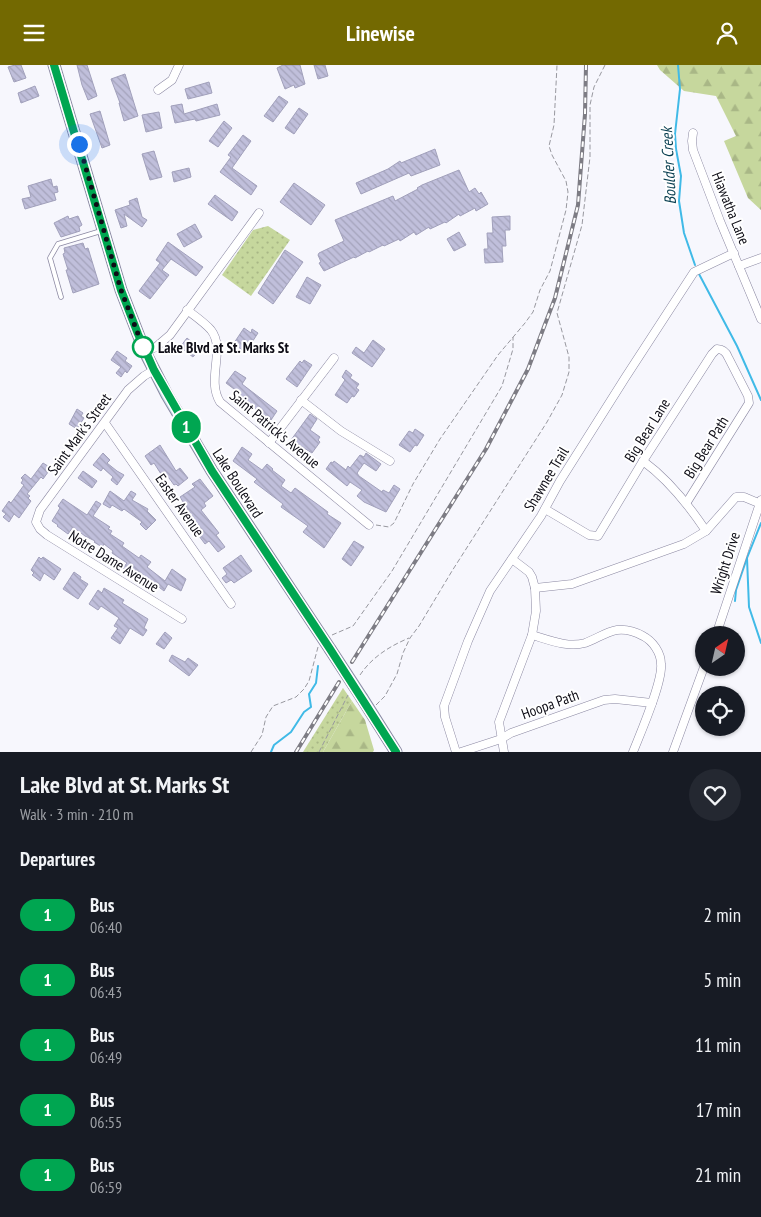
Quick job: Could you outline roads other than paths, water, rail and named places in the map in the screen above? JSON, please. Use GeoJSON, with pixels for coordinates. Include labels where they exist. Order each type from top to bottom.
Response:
{"type":"FeatureCollection","features":[{"type":"Feature","properties":{"kind":"main road","name":"Lake Boulevard"},"geometry":{"type":"LineString","coordinates":[[54,65],[121,290],[145,352],[212,471],[371,711],[396,752]]}},
{"type":"Feature","properties":{"kind":"street"},"geometry":{"type":"LineString","coordinates":[[158,90],[172,80],[179,65]]}},
{"type":"Feature","properties":{"kind":"street","name":"Hiawatha Lane"},"geometry":{"type":"LineString","coordinates":[[693,133],[693,149],[761,319]]}},
{"type":"Feature","properties":{"kind":"street"},"geometry":{"type":"LineString","coordinates":[[145,352],[156,347],[170,335],[259,213]]}},
{"type":"Feature","properties":{"kind":"street","name":"Shawnee Trail"},"geometry":{"type":"LineString","coordinates":[[456,752],[444,717],[444,706],[468,641],[496,579],[512,559],[583,444],[694,272],[734,253]]}},
{"type":"Feature","properties":{"kind":"street"},"geometry":{"type":"LineString","coordinates":[[739,266],[761,257]]}},
{"type":"Feature","properties":{"kind":"street","name":"Saint Patrick's Avenue"},"geometry":{"type":"LineString","coordinates":[[187,310],[212,331],[216,340],[214,388],[220,402],[369,525]]}},
{"type":"Feature","properties":{"kind":"street","name":"Big Bear Lane"},"geometry":{"type":"LineString","coordinates":[[544,509],[589,535],[598,536],[643,461],[717,349],[726,352],[748,396],[748,406]]}},
{"type":"Feature","properties":{"kind":"street"},"geometry":{"type":"LineString","coordinates":[[269,443],[334,358]]}},
{"type":"Feature","properties":{"kind":"street","name":"Saint Mark's Street"},"geometry":{"type":"LineString","coordinates":[[36,522],[40,510],[131,387],[154,370]]}},
{"type":"Feature","properties":{"kind":"street"},"geometry":{"type":"LineString","coordinates":[[302,400],[341,431],[390,461]]}},
{"type":"Feature","properties":{"kind":"street","name":"Big Bear Path"},"geometry":{"type":"LineString","coordinates":[[687,502],[748,406]]}},
{"type":"Feature","properties":{"kind":"street","name":"Easter Avenue"},"geometry":{"type":"LineString","coordinates":[[105,423],[231,604]]}},
{"type":"Feature","properties":{"kind":"street"},"geometry":{"type":"LineString","coordinates":[[643,461],[687,502],[706,531]]}},
{"type":"Feature","properties":{"kind":"street"},"geometry":{"type":"LineString","coordinates":[[535,588],[572,584],[684,544],[706,531],[736,497],[744,497],[761,502]]}},
{"type":"Feature","properties":{"kind":"street","name":"Wright Drive"},"geometry":{"type":"LineString","coordinates":[[719,626],[761,502]]}},
{"type":"Feature","properties":{"kind":"street","name":"Notre Dame Avenue"},"geometry":{"type":"LineString","coordinates":[[36,522],[47,535],[182,619]]}},
{"type":"Feature","properties":{"kind":"street"},"geometry":{"type":"LineString","coordinates":[[504,752],[499,722],[532,635],[536,611],[535,588],[532,577],[512,559]]}},
{"type":"Feature","properties":{"kind":"street"},"geometry":{"type":"LineString","coordinates":[[532,635],[553,642],[574,645],[617,630],[641,635],[653,645],[660,657],[661,671],[652,703],[633,752]]}},
{"type":"Feature","properties":{"kind":"street"},"geometry":{"type":"LineString","coordinates":[[673,752],[701,676]]}},
{"type":"Feature","properties":{"kind":"street","name":"Hoopa Path"},"geometry":{"type":"LineString","coordinates":[[461,752],[604,700],[615,699],[652,703]]}},
{"type":"Feature","properties":{"kind":"lane"},"geometry":{"type":"LineString","coordinates":[[61,297],[50,258],[58,244],[104,231]]}},
{"type":"Feature","properties":{"kind":"waterway","name":"Boulder Creek"},"geometry":{"type":"LineString","coordinates":[[678,65],[680,89],[675,134],[681,176],[679,201],[684,233],[695,265]]}},
{"type":"Feature","properties":{"kind":"waterway","name":"Boulder Creek"},"geometry":{"type":"LineString","coordinates":[[699,274],[737,346],[761,400]]}},
{"type":"Feature","properties":{"kind":"waterway"},"geometry":{"type":"LineString","coordinates":[[761,523],[747,558],[749,607],[761,643]]}},
{"type":"Feature","properties":{"kind":"waterway"},"geometry":{"type":"LineString","coordinates":[[735,601],[736,590],[747,558]]}},
{"type":"Feature","properties":{"kind":"waterway"},"geometry":{"type":"LineString","coordinates":[[271,752],[274,745],[291,732],[304,712],[311,707],[309,694],[316,683],[318,666]]}},
{"type":"Feature","properties":{"kind":"railway"},"geometry":{"type":"LineString","coordinates":[[352,662],[486,449],[528,369],[555,298],[578,205],[585,114],[586,65]]}},
{"type":"Feature","properties":{"kind":"railway"},"geometry":{"type":"LineString","coordinates":[[296,752],[339,682]]}},
{"type":"Feature","properties":{"kind":"place","name":"Lake Blvd at St. Marks St"},"geometry":{"type":"Point","coordinates":[143,347]}}]}
